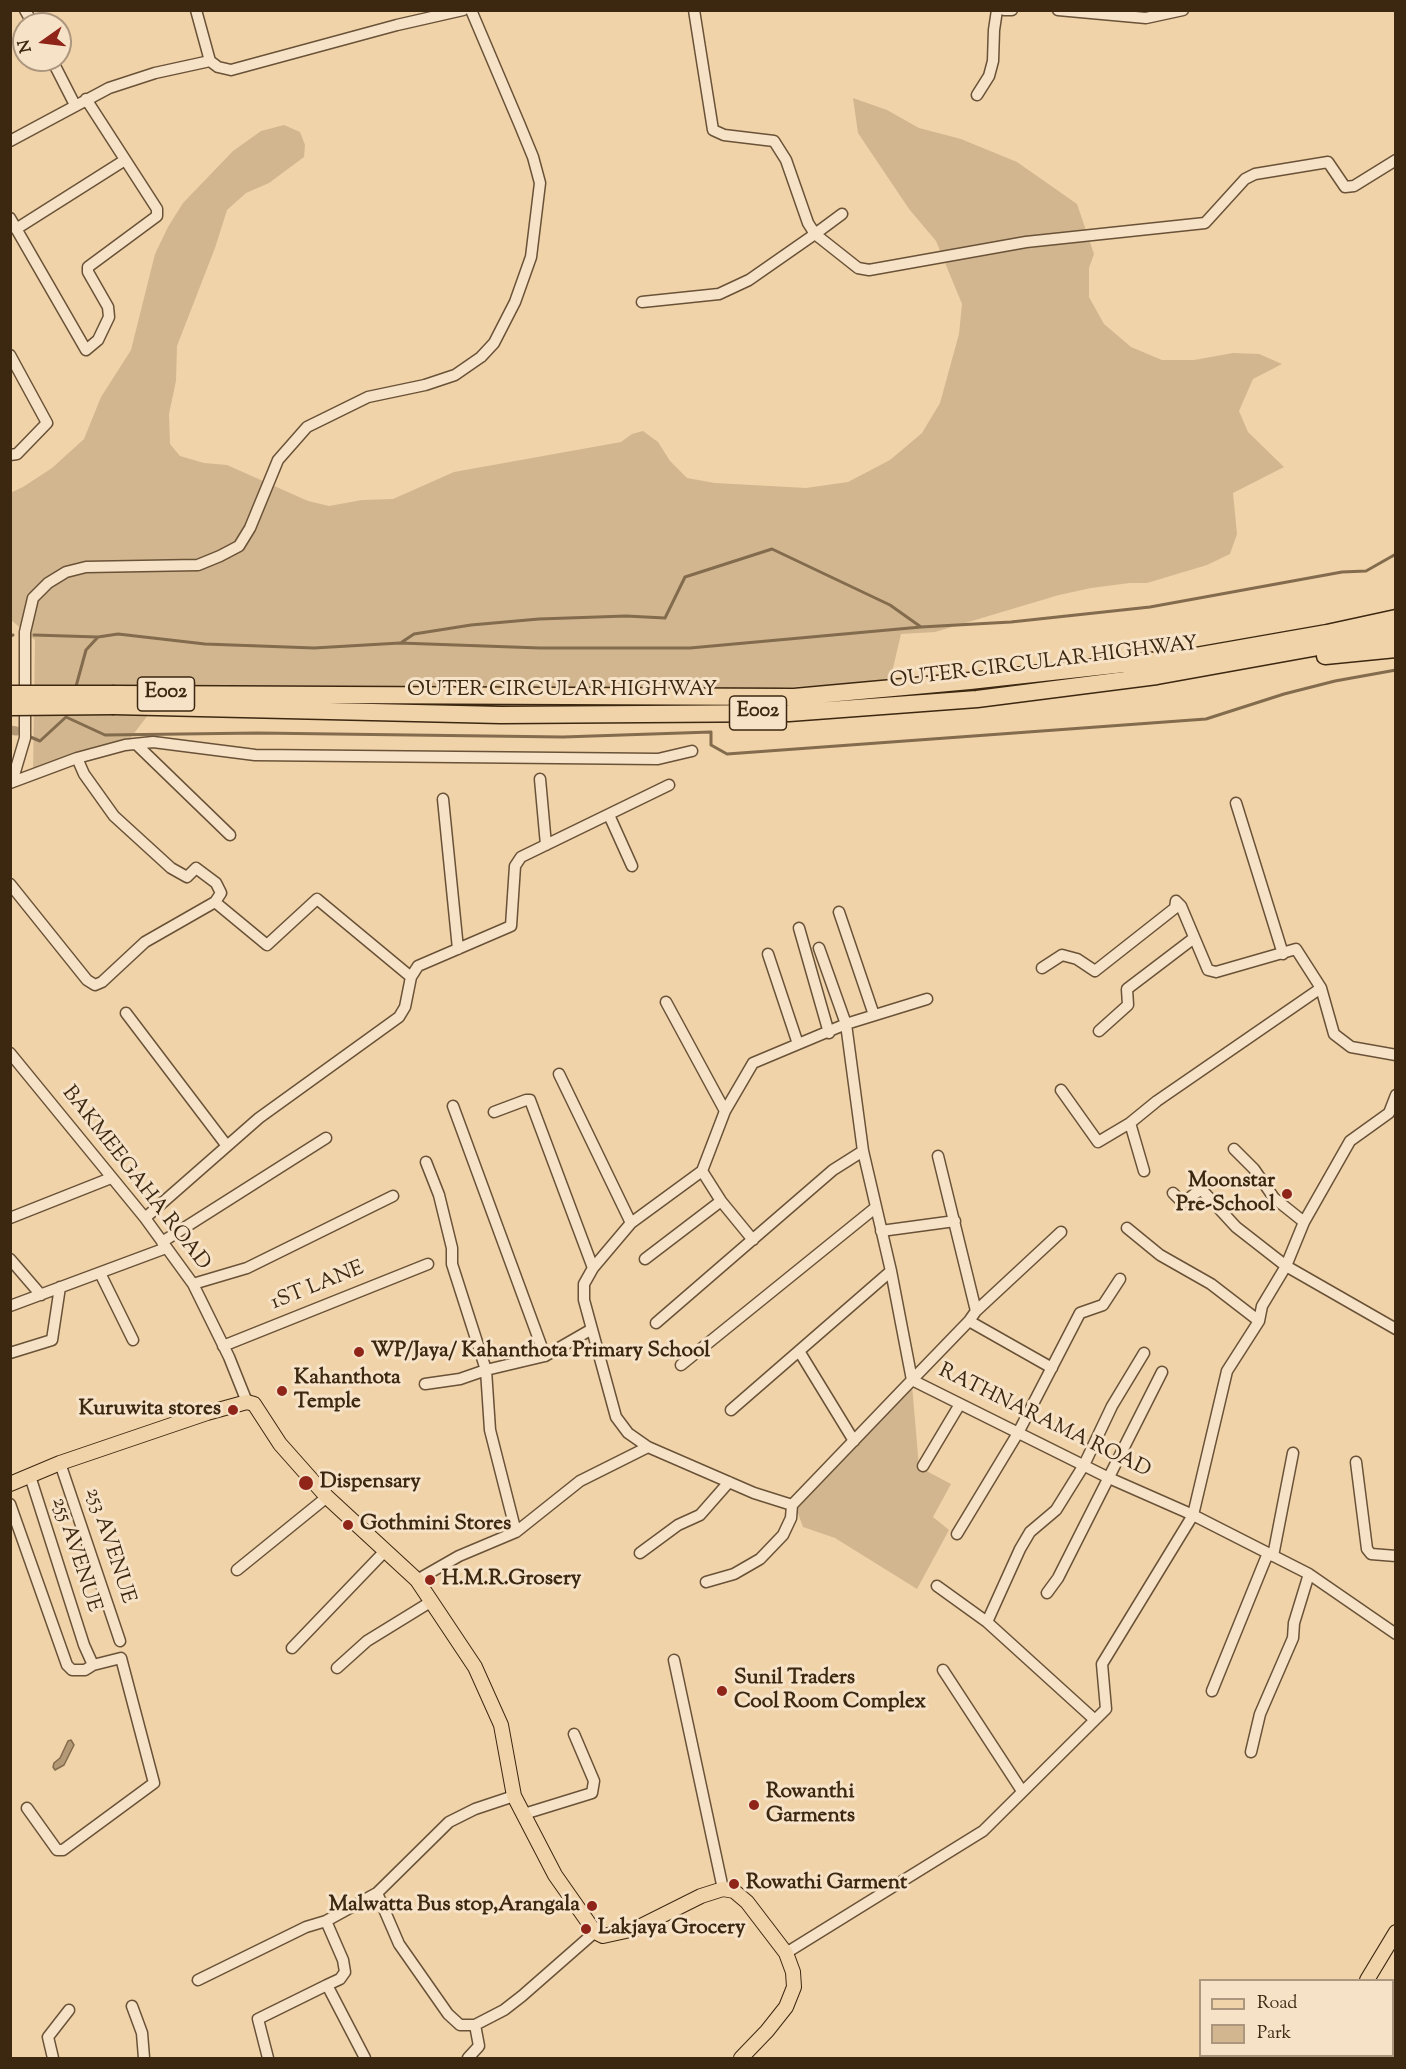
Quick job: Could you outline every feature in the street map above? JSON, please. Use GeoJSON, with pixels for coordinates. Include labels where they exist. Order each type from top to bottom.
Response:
{"type":"FeatureCollection","features":[{"type":"Feature","properties":{"kind":"highway"},"geometry":{"type":"LineString","coordinates":[[1327,633],[1395,606]]}},
{"type":"Feature","properties":{"kind":"highway","name":"OUTER CIRCULAR HIGHWAY"},"geometry":{"type":"LineString","coordinates":[[10,706],[114,700],[795,697],[970,681],[1196,656],[1327,633],[1395,618]]}},
{"type":"Feature","properties":{"kind":"highway","name":"OUTER CIRCULAR HIGHWAY"},"geometry":{"type":"LineString","coordinates":[[10,694],[501,715],[789,713],[977,699],[1156,676],[1395,633]]}},
{"type":"Feature","properties":{"kind":"highway"},"geometry":{"type":"LineString","coordinates":[[1233,663],[1395,649]]}},
{"type":"Feature","properties":{"kind":"main road"},"geometry":{"type":"LineString","coordinates":[[10,1484],[60,1463],[207,1413],[247,1401],[254,1404],[280,1444],[327,1497],[417,1580],[475,1667],[501,1725],[514,1796],[555,1875],[595,1932],[603,1936],[635,1929],[701,1896],[723,1889],[734,1891],[747,1902],[786,1953],[793,1972],[794,1988],[786,2007],[741,2058]]}},
{"type":"Feature","properties":{"kind":"main road"},"geometry":{"type":"LineString","coordinates":[[1368,1979],[1395,1932]]}},
{"type":"Feature","properties":{"kind":"street"},"geometry":{"type":"LineString","coordinates":[[196,10],[210,61],[218,68],[231,70],[397,25],[464,10]]}},
{"type":"Feature","properties":{"kind":"street"},"geometry":{"type":"LineString","coordinates":[[11,782],[25,738],[26,632],[33,598],[48,583],[66,572],[86,567],[198,565],[220,556],[238,546],[250,528],[278,460],[307,427],[368,397],[425,385],[455,375],[481,357],[494,343],[522,285],[531,257],[540,183],[533,157],[471,10]]}},
{"type":"Feature","properties":{"kind":"street"},"geometry":{"type":"LineString","coordinates":[[694,10],[713,130],[724,135],[774,141],[786,160],[808,223],[815,234],[858,268],[869,270],[1026,242],[1205,223],[1245,179],[1255,174],[1328,162],[1345,187],[1354,186],[1395,160]]}},
{"type":"Feature","properties":{"kind":"street"},"geometry":{"type":"LineString","coordinates":[[977,95],[989,76],[993,61],[997,10]]}},
{"type":"Feature","properties":{"kind":"street"},"geometry":{"type":"LineString","coordinates":[[1004,10],[1012,10]]}},
{"type":"Feature","properties":{"kind":"street"},"geometry":{"type":"LineString","coordinates":[[1058,10],[1146,18],[1183,10]]}},
{"type":"Feature","properties":{"kind":"street"},"geometry":{"type":"LineString","coordinates":[[10,141],[109,88],[155,73],[210,61]]}},
{"type":"Feature","properties":{"kind":"street"},"geometry":{"type":"LineString","coordinates":[[58,72],[75,105]]}},
{"type":"Feature","properties":{"kind":"street"},"geometry":{"type":"LineString","coordinates":[[10,218],[86,350],[98,340],[109,317],[108,307],[88,272],[88,267],[157,216],[157,209],[86,99]]}},
{"type":"Feature","properties":{"kind":"street"},"geometry":{"type":"LineString","coordinates":[[16,229],[125,160]]}},
{"type":"Feature","properties":{"kind":"street"},"geometry":{"type":"LineString","coordinates":[[642,302],[719,294],[749,280],[842,214]]}},
{"type":"Feature","properties":{"kind":"street"},"geometry":{"type":"LineString","coordinates":[[10,355],[46,423],[16,454],[10,455]]}},
{"type":"Feature","properties":{"kind":"street"},"geometry":{"type":"LineString","coordinates":[[11,782],[77,758],[125,745],[153,742],[255,755],[314,756],[658,759],[692,751]]}},
{"type":"Feature","properties":{"kind":"street"},"geometry":{"type":"LineString","coordinates":[[136,744],[230,835]]}},
{"type":"Feature","properties":{"kind":"street"},"geometry":{"type":"LineString","coordinates":[[10,884],[87,980],[95,985],[102,982],[145,942],[215,902],[222,893],[216,883],[196,868],[187,877],[163,860],[114,816],[84,774],[77,758]]}},
{"type":"Feature","properties":{"kind":"street"},"geometry":{"type":"LineString","coordinates":[[540,779],[546,845]]}},
{"type":"Feature","properties":{"kind":"street"},"geometry":{"type":"LineString","coordinates":[[145,1218],[259,1118],[399,1017],[405,1007],[411,977],[418,966],[511,926],[515,866],[521,857],[669,785]]}},
{"type":"Feature","properties":{"kind":"street"},"geometry":{"type":"LineString","coordinates":[[443,799],[458,949]]}},
{"type":"Feature","properties":{"kind":"street"},"geometry":{"type":"LineString","coordinates":[[1236,803],[1283,954]]}},
{"type":"Feature","properties":{"kind":"street"},"geometry":{"type":"LineString","coordinates":[[609,815],[632,866]]}},
{"type":"Feature","properties":{"kind":"street"},"geometry":{"type":"LineString","coordinates":[[215,902],[267,945],[317,899],[411,977]]}},
{"type":"Feature","properties":{"kind":"street"},"geometry":{"type":"LineString","coordinates":[[1042,968],[1062,956],[1077,959],[1095,971],[1175,908],[1176,901],[1181,906],[1208,970],[1216,972],[1296,949],[1321,988],[1334,1034],[1351,1047],[1395,1055]]}},
{"type":"Feature","properties":{"kind":"street"},"geometry":{"type":"LineString","coordinates":[[839,912],[874,1015]]}},
{"type":"Feature","properties":{"kind":"street"},"geometry":{"type":"LineString","coordinates":[[799,928],[829,1033]]}},
{"type":"Feature","properties":{"kind":"street"},"geometry":{"type":"LineString","coordinates":[[1099,1031],[1128,1005],[1127,990],[1194,938]]}},
{"type":"Feature","properties":{"kind":"street"},"geometry":{"type":"LineString","coordinates":[[819,948],[846,1024],[863,1151],[891,1271],[912,1380]]}},
{"type":"Feature","properties":{"kind":"street"},"geometry":{"type":"LineString","coordinates":[[768,954],[798,1044]]}},
{"type":"Feature","properties":{"kind":"street"},"geometry":{"type":"LineString","coordinates":[[1061,1090],[1098,1142],[1130,1123],[1157,1101],[1321,988]]}},
{"type":"Feature","properties":{"kind":"street"},"geometry":{"type":"LineString","coordinates":[[706,1582],[734,1574],[760,1559],[783,1535],[791,1518],[792,1505],[754,1494],[648,1447],[628,1433],[616,1417],[584,1300],[584,1284],[593,1268],[631,1223],[702,1171],[725,1111],[753,1063],[846,1024],[927,999]]}},
{"type":"Feature","properties":{"kind":"street"},"geometry":{"type":"LineString","coordinates":[[666,1002],[725,1111]]}},
{"type":"Feature","properties":{"kind":"street"},"geometry":{"type":"LineString","coordinates":[[126,1013],[227,1146]]}},
{"type":"Feature","properties":{"kind":"street","name":"BAKMEEGAHA ROAD"},"geometry":{"type":"LineString","coordinates":[[10,1053],[145,1218],[193,1284],[247,1401]]}},
{"type":"Feature","properties":{"kind":"street"},"geometry":{"type":"LineString","coordinates":[[559,1074],[631,1223]]}},
{"type":"Feature","properties":{"kind":"street"},"geometry":{"type":"LineString","coordinates":[[786,1953],[983,1831],[1106,1708],[1102,1664],[1193,1515],[1227,1371],[1259,1321],[1262,1306],[1286,1266],[1304,1222],[1350,1141],[1389,1113],[1395,1095]]}},
{"type":"Feature","properties":{"kind":"street"},"geometry":{"type":"LineString","coordinates":[[494,1112],[530,1100],[593,1268]]}},
{"type":"Feature","properties":{"kind":"street"},"geometry":{"type":"LineString","coordinates":[[453,1106],[544,1356]]}},
{"type":"Feature","properties":{"kind":"street"},"geometry":{"type":"LineString","coordinates":[[1130,1123],[1144,1171]]}},
{"type":"Feature","properties":{"kind":"street"},"geometry":{"type":"LineString","coordinates":[[10,1306],[100,1273],[164,1245],[326,1138]]}},
{"type":"Feature","properties":{"kind":"street"},"geometry":{"type":"LineString","coordinates":[[1234,1149],[1254,1169],[1274,1198],[1304,1222]]}},
{"type":"Feature","properties":{"kind":"street"},"geometry":{"type":"LineString","coordinates":[[656,1323],[833,1170],[863,1151]]}},
{"type":"Feature","properties":{"kind":"street"},"geometry":{"type":"LineString","coordinates":[[938,1156],[976,1311]]}},
{"type":"Feature","properties":{"kind":"street"},"geometry":{"type":"LineString","coordinates":[[426,1162],[439,1195],[452,1248],[452,1264],[486,1370],[490,1430],[516,1532]]}},
{"type":"Feature","properties":{"kind":"street"},"geometry":{"type":"LineString","coordinates":[[702,1171],[721,1201],[753,1240]]}},
{"type":"Feature","properties":{"kind":"street"},"geometry":{"type":"LineString","coordinates":[[10,1218],[111,1178]]}},
{"type":"Feature","properties":{"kind":"street"},"geometry":{"type":"LineString","coordinates":[[1173,1193],[1184,1203],[1201,1189],[1236,1227],[1286,1266],[1395,1329]]}},
{"type":"Feature","properties":{"kind":"street"},"geometry":{"type":"LineString","coordinates":[[193,1284],[247,1268],[393,1196]]}},
{"type":"Feature","properties":{"kind":"street"},"geometry":{"type":"LineString","coordinates":[[645,1259],[721,1201]]}},
{"type":"Feature","properties":{"kind":"street"},"geometry":{"type":"LineString","coordinates":[[681,1365],[875,1208]]}},
{"type":"Feature","properties":{"kind":"street"},"geometry":{"type":"LineString","coordinates":[[880,1231],[955,1221]]}},
{"type":"Feature","properties":{"kind":"street"},"geometry":{"type":"LineString","coordinates":[[1127,1228],[1160,1255],[1211,1284],[1259,1321]]}},
{"type":"Feature","properties":{"kind":"street"},"geometry":{"type":"LineString","coordinates":[[912,1380],[976,1311],[1061,1232]]}},
{"type":"Feature","properties":{"kind":"street"},"geometry":{"type":"LineString","coordinates":[[10,1259],[41,1295]]}},
{"type":"Feature","properties":{"kind":"street","name":"1ST LANE"},"geometry":{"type":"LineString","coordinates":[[223,1346],[428,1264]]}},
{"type":"Feature","properties":{"kind":"street"},"geometry":{"type":"LineString","coordinates":[[731,1410],[891,1271]]}},
{"type":"Feature","properties":{"kind":"street"},"geometry":{"type":"LineString","coordinates":[[100,1273],[133,1340]]}},
{"type":"Feature","properties":{"kind":"street"},"geometry":{"type":"LineString","coordinates":[[957,1534],[1017,1433],[1080,1313],[1102,1305],[1120,1279]]}},
{"type":"Feature","properties":{"kind":"street"},"geometry":{"type":"LineString","coordinates":[[10,1353],[52,1340],[60,1287]]}},
{"type":"Feature","properties":{"kind":"street"},"geometry":{"type":"LineString","coordinates":[[969,1321],[1052,1368]]}},
{"type":"Feature","properties":{"kind":"street"},"geometry":{"type":"LineString","coordinates":[[425,1384],[460,1379],[486,1370],[544,1356],[592,1329]]}},
{"type":"Feature","properties":{"kind":"street"},"geometry":{"type":"LineString","coordinates":[[799,1351],[854,1441]]}},
{"type":"Feature","properties":{"kind":"street"},"geometry":{"type":"LineString","coordinates":[[987,1622],[1020,1549],[1030,1532],[1056,1510],[1084,1465],[1112,1406],[1144,1353]]}},
{"type":"Feature","properties":{"kind":"street"},"geometry":{"type":"LineString","coordinates":[[1047,1593],[1058,1578],[1162,1372]]}},
{"type":"Feature","properties":{"kind":"street","name":"RATHNARAMA ROAD"},"geometry":{"type":"LineString","coordinates":[[792,1505],[912,1380],[1109,1478],[1193,1515],[1309,1574],[1394,1630]]}},
{"type":"Feature","properties":{"kind":"street"},"geometry":{"type":"LineString","coordinates":[[923,1466],[960,1404]]}},
{"type":"Feature","properties":{"kind":"street"},"geometry":{"type":"LineString","coordinates":[[417,1580],[459,1556],[516,1532],[580,1481],[648,1447]]}},
{"type":"Feature","properties":{"kind":"street"},"geometry":{"type":"LineString","coordinates":[[1212,1690],[1270,1554],[1293,1453]]}},
{"type":"Feature","properties":{"kind":"street"},"geometry":{"type":"LineString","coordinates":[[1356,1462],[1367,1550],[1371,1554],[1395,1556]]}},
{"type":"Feature","properties":{"kind":"street","name":"253 AVENUE"},"geometry":{"type":"LineString","coordinates":[[60,1463],[120,1641]]}},
{"type":"Feature","properties":{"kind":"street","name":"255 AVENUE"},"geometry":{"type":"LineString","coordinates":[[30,1476],[84,1645],[93,1665]]}},
{"type":"Feature","properties":{"kind":"street"},"geometry":{"type":"LineString","coordinates":[[640,1553],[678,1525],[700,1515],[729,1482]]}},
{"type":"Feature","properties":{"kind":"street"},"geometry":{"type":"LineString","coordinates":[[237,1570],[327,1497]]}},
{"type":"Feature","properties":{"kind":"street"},"geometry":{"type":"LineString","coordinates":[[10,1504],[67,1665],[72,1670],[85,1670],[93,1665],[120,1658],[154,1783],[63,1850],[57,1850],[27,1808]]}},
{"type":"Feature","properties":{"kind":"street"},"geometry":{"type":"LineString","coordinates":[[292,1648],[386,1550]]}},
{"type":"Feature","properties":{"kind":"street"},"geometry":{"type":"LineString","coordinates":[[1251,1752],[1260,1714],[1293,1638],[1294,1623],[1309,1574]]}},
{"type":"Feature","properties":{"kind":"street"},"geometry":{"type":"LineString","coordinates":[[937,1586],[987,1622],[1095,1719]]}},
{"type":"Feature","properties":{"kind":"street"},"geometry":{"type":"LineString","coordinates":[[337,1668],[367,1641],[432,1601]]}},
{"type":"Feature","properties":{"kind":"street"},"geometry":{"type":"LineString","coordinates":[[674,1660],[723,1889]]}},
{"type":"Feature","properties":{"kind":"street"},"geometry":{"type":"LineString","coordinates":[[943,1670],[1022,1791]]}},
{"type":"Feature","properties":{"kind":"street"},"geometry":{"type":"LineString","coordinates":[[524,1814],[592,1793],[594,1781],[574,1734]]}},
{"type":"Feature","properties":{"kind":"street"},"geometry":{"type":"LineString","coordinates":[[198,1980],[306,1927],[326,1921],[377,1893],[449,1822],[475,1809],[514,1796]]}},
{"type":"Feature","properties":{"kind":"street"},"geometry":{"type":"LineString","coordinates":[[377,1893],[399,1944],[448,2014],[460,2025],[475,2025],[504,2010],[595,1932]]}},
{"type":"Feature","properties":{"kind":"street"},"geometry":{"type":"LineString","coordinates":[[268,2058],[258,2019],[327,1985],[345,1972],[343,1960],[326,1921]]}},
{"type":"Feature","properties":{"kind":"street"},"geometry":{"type":"LineString","coordinates":[[327,1985],[365,2058]]}},
{"type":"Feature","properties":{"kind":"street"},"geometry":{"type":"LineString","coordinates":[[132,2006],[142,2033],[144,2058]]}},
{"type":"Feature","properties":{"kind":"street"},"geometry":{"type":"LineString","coordinates":[[53,2058],[48,2037],[69,2010]]}},
{"type":"Feature","properties":{"kind":"street"},"geometry":{"type":"LineString","coordinates":[[468,2058],[479,2046],[475,2025]]}},
{"type":"Feature","properties":{"kind":"green space"},"geometry":{"type":"Polygon","coordinates":[[[853,98],[887,110],[919,128],[961,139],[1017,162],[1077,204],[1094,254],[1089,268],[1089,297],[1104,324],[1131,347],[1162,360],[1194,360],[1233,353],[1259,354],[1282,364],[1253,379],[1239,411],[1248,432],[1284,467],[1233,493],[1237,534],[1230,554],[1207,565],[1147,583],[1091,588],[1059,595],[935,632],[901,634],[890,681],[759,689],[168,689],[125,745],[33,774],[35,640],[11,620],[10,493],[52,468],[84,439],[101,397],[131,350],[155,254],[168,227],[183,203],[233,151],[261,131],[284,125],[300,132],[305,145],[304,157],[269,183],[246,193],[227,210],[215,248],[177,346],[176,381],[169,414],[170,444],[180,456],[204,463],[227,465],[308,501],[329,506],[362,500],[393,499],[454,472],[621,442],[632,434],[643,431],[658,442],[670,461],[687,478],[715,483],[806,488],[848,482],[890,460],[922,433],[940,403],[959,334],[962,304],[936,241],[909,209],[858,133],[853,98]]]}},
{"type":"Feature","properties":{"kind":"green space"},"geometry":{"type":"Polygon","coordinates":[[[912,1385],[919,1467],[951,1484],[933,1517],[949,1530],[917,1589],[835,1538],[803,1527],[796,1508],[912,1385]]]}},
{"type":"Feature","properties":{"kind":"shaded area"},"geometry":{"type":"Polygon","coordinates":[[[71,1740],[74,1745],[64,1765],[55,1770],[54,1763],[60,1758],[68,1741],[71,1740]]]}},
{"type":"Feature","properties":{"kind":"waterway"},"geometry":{"type":"LineString","coordinates":[[402,642],[414,634],[471,625],[539,619],[626,616],[665,618],[685,577],[772,549],[890,605],[921,627]]}},
{"type":"Feature","properties":{"kind":"waterway"},"geometry":{"type":"LineString","coordinates":[[75,690],[86,650],[98,637],[118,634],[205,644],[314,648],[400,643],[540,648],[690,648],[921,627],[1011,622],[1150,607],[1342,572],[1366,571],[1396,554]]}},
{"type":"Feature","properties":{"kind":"waterway"},"geometry":{"type":"LineString","coordinates":[[34,635],[98,637]]}},
{"type":"Feature","properties":{"kind":"waterway"},"geometry":{"type":"LineString","coordinates":[[28,736],[40,741],[66,717],[105,735],[258,733],[563,737],[711,732],[711,745],[727,754],[1206,719],[1284,694],[1335,681],[1396,670]]}},
{"type":"Feature","properties":{"kind":"waterway"},"geometry":{"type":"LineString","coordinates":[[10,730],[16,731]]}},
{"type":"Feature","properties":{"kind":"place","name":"Moonstar Pre-School"},"geometry":{"type":"Point","coordinates":[1287,1194]}},
{"type":"Feature","properties":{"kind":"place","name":"WP/Jaya/ Kahanthota Primary School"},"geometry":{"type":"Point","coordinates":[359,1352]}},
{"type":"Feature","properties":{"kind":"place","name":"Kahanthota Temple"},"geometry":{"type":"Point","coordinates":[282,1391]}},
{"type":"Feature","properties":{"kind":"place","name":"Kuruwita stores"},"geometry":{"type":"Point","coordinates":[233,1410]}},
{"type":"Feature","properties":{"kind":"place","name":"Dispensary"},"geometry":{"type":"Point","coordinates":[306,1483]}},
{"type":"Feature","properties":{"kind":"place","name":"Gothmini Stores"},"geometry":{"type":"Point","coordinates":[348,1525]}},
{"type":"Feature","properties":{"kind":"place","name":"H.M.R.Grosery"},"geometry":{"type":"Point","coordinates":[430,1580]}},
{"type":"Feature","properties":{"kind":"place","name":"Sunil Traders Cool Room Complex"},"geometry":{"type":"Point","coordinates":[722,1691]}},
{"type":"Feature","properties":{"kind":"place","name":"Rowanthi Garments"},"geometry":{"type":"Point","coordinates":[754,1805]}},
{"type":"Feature","properties":{"kind":"place","name":"Rowathi Garment"},"geometry":{"type":"Point","coordinates":[734,1884]}},
{"type":"Feature","properties":{"kind":"place","name":"Malwatta Bus stop,Arangala"},"geometry":{"type":"Point","coordinates":[592,1906]}},
{"type":"Feature","properties":{"kind":"place","name":"Lakjaya Grocery"},"geometry":{"type":"Point","coordinates":[586,1929]}}]}
